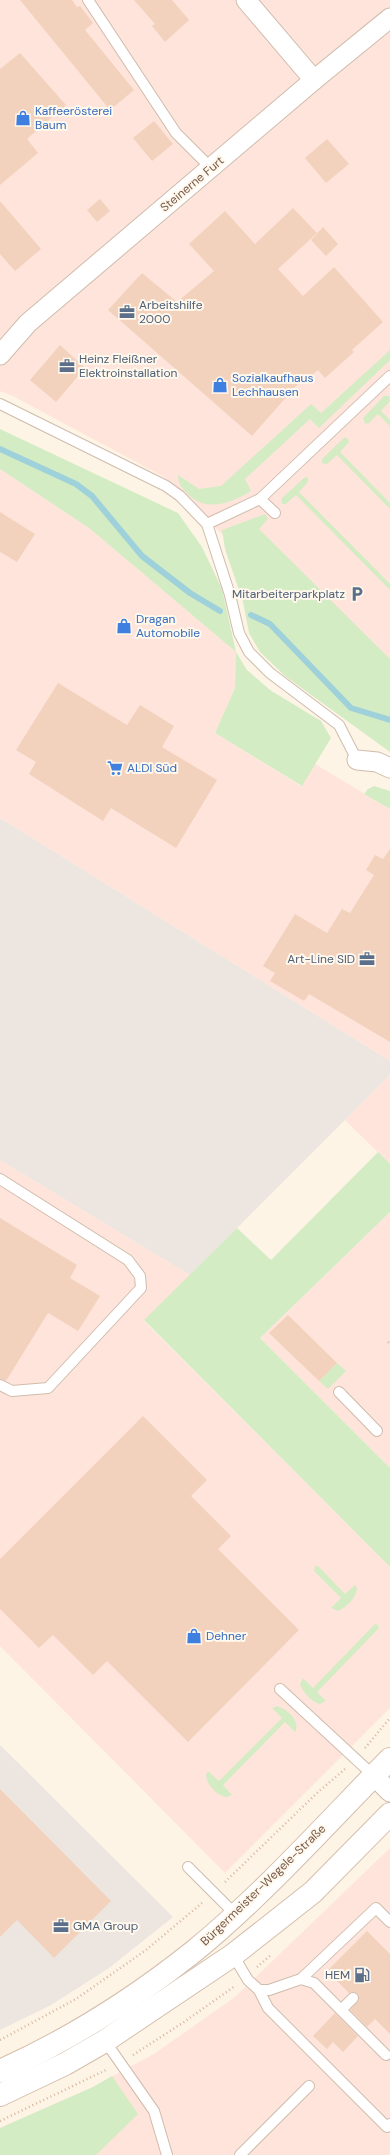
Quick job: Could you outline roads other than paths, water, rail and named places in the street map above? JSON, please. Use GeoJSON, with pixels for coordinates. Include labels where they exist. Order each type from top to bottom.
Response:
{"type":"FeatureCollection","features":[{"type":"Feature","properties":{"kind":"main road","name":"Bürgermeister-Wegele-Straße"},"geometry":{"type":"LineString","coordinates":[[0,2071],[35,2054],[111,2011],[193,1952],[235,1914],[390,1759]]}},
{"type":"Feature","properties":{"kind":"main road"},"geometry":{"type":"LineString","coordinates":[[0,2095],[66,2064],[105,2041],[233,1955],[313,1892],[390,1814]]}},
{"type":"Feature","properties":{"kind":"street"},"geometry":{"type":"LineString","coordinates":[[246,0],[314,80]]}},
{"type":"Feature","properties":{"kind":"street","name":"Steinerne Furt"},"geometry":{"type":"LineString","coordinates":[[0,355],[28,323],[314,80],[390,18]]}},
{"type":"Feature","properties":{"kind":"street"},"geometry":{"type":"LineString","coordinates":[[357,760],[377,762],[390,768]]}},
{"type":"Feature","properties":{"kind":"street"},"geometry":{"type":"LineString","coordinates":[[374,1776],[390,1792]]}},
{"type":"Feature","properties":{"kind":"lane"},"geometry":{"type":"LineString","coordinates":[[88,0],[176,133],[211,168]]}},
{"type":"Feature","properties":{"kind":"lane"},"geometry":{"type":"LineString","coordinates":[[206,524],[260,499],[390,376]]}},
{"type":"Feature","properties":{"kind":"lane"},"geometry":{"type":"LineString","coordinates":[[0,404],[166,486],[180,496],[206,524],[230,595],[239,634],[249,652],[270,672],[339,725],[357,760]]}},
{"type":"Feature","properties":{"kind":"lane"},"geometry":{"type":"LineString","coordinates":[[260,499],[275,513]]}},
{"type":"Feature","properties":{"kind":"lane"},"geometry":{"type":"LineString","coordinates":[[0,1180],[128,1260],[140,1276],[141,1288],[48,1388],[12,1391],[0,1385]]}},
{"type":"Feature","properties":{"kind":"lane"},"geometry":{"type":"LineString","coordinates":[[339,1392],[377,1431]]}},
{"type":"Feature","properties":{"kind":"lane"},"geometry":{"type":"LineString","coordinates":[[280,1689],[374,1776]]}},
{"type":"Feature","properties":{"kind":"lane"},"geometry":{"type":"LineString","coordinates":[[188,1867],[235,1914]]}},
{"type":"Feature","properties":{"kind":"lane"},"geometry":{"type":"LineString","coordinates":[[259,1990],[269,1990],[301,1979],[376,1908],[390,1922]]}},
{"type":"Feature","properties":{"kind":"lane"},"geometry":{"type":"LineString","coordinates":[[233,1955],[248,1980],[259,1990],[268,2008],[387,2127],[390,2124]]}},
{"type":"Feature","properties":{"kind":"lane"},"geometry":{"type":"LineString","coordinates":[[301,1979],[314,1983],[386,2055]]}},
{"type":"Feature","properties":{"kind":"lane"},"geometry":{"type":"LineString","coordinates":[[341,2010],[353,1998]]}},
{"type":"Feature","properties":{"kind":"lane"},"geometry":{"type":"LineString","coordinates":[[105,2041],[154,2111],[167,2155]]}},
{"type":"Feature","properties":{"kind":"lane"},"geometry":{"type":"LineString","coordinates":[[240,2155],[309,2086]]}},
{"type":"Feature","properties":{"kind":"waterway"},"geometry":{"type":"LineString","coordinates":[[0,449],[76,484],[92,496],[142,556],[190,593],[220,611]]}},
{"type":"Feature","properties":{"kind":"waterway"},"geometry":{"type":"LineString","coordinates":[[251,615],[270,624],[351,708],[390,720]]}},
{"type":"Feature","properties":{"kind":"place","name":"Kaffeerösterei Baum"},"geometry":{"type":"Point","coordinates":[23,118]}},
{"type":"Feature","properties":{"kind":"place","name":"Arbeitshilfe 2000"},"geometry":{"type":"Point","coordinates":[127,312]}},
{"type":"Feature","properties":{"kind":"place","name":"Heinz Fleißner Elektroinstallation"},"geometry":{"type":"Point","coordinates":[67,366]}},
{"type":"Feature","properties":{"kind":"place","name":"Sozialkaufhaus Lechhausen"},"geometry":{"type":"Point","coordinates":[220,385]}},
{"type":"Feature","properties":{"kind":"place","name":"Mitarbeiterparkplatz"},"geometry":{"type":"Point","coordinates":[357,594]}},
{"type":"Feature","properties":{"kind":"place","name":"Dragan Automobile"},"geometry":{"type":"Point","coordinates":[124,626]}},
{"type":"Feature","properties":{"kind":"place","name":"ALDI Süd"},"geometry":{"type":"Point","coordinates":[115,768]}},
{"type":"Feature","properties":{"kind":"place","name":"Art-Line SID"},"geometry":{"type":"Point","coordinates":[367,959]}},
{"type":"Feature","properties":{"kind":"place","name":"Dehner"},"geometry":{"type":"Point","coordinates":[194,1636]}},
{"type":"Feature","properties":{"kind":"place","name":"GMA Group"},"geometry":{"type":"Point","coordinates":[61,1926]}},
{"type":"Feature","properties":{"kind":"place","name":"HEM"},"geometry":{"type":"Point","coordinates":[362,1975]}}]}
